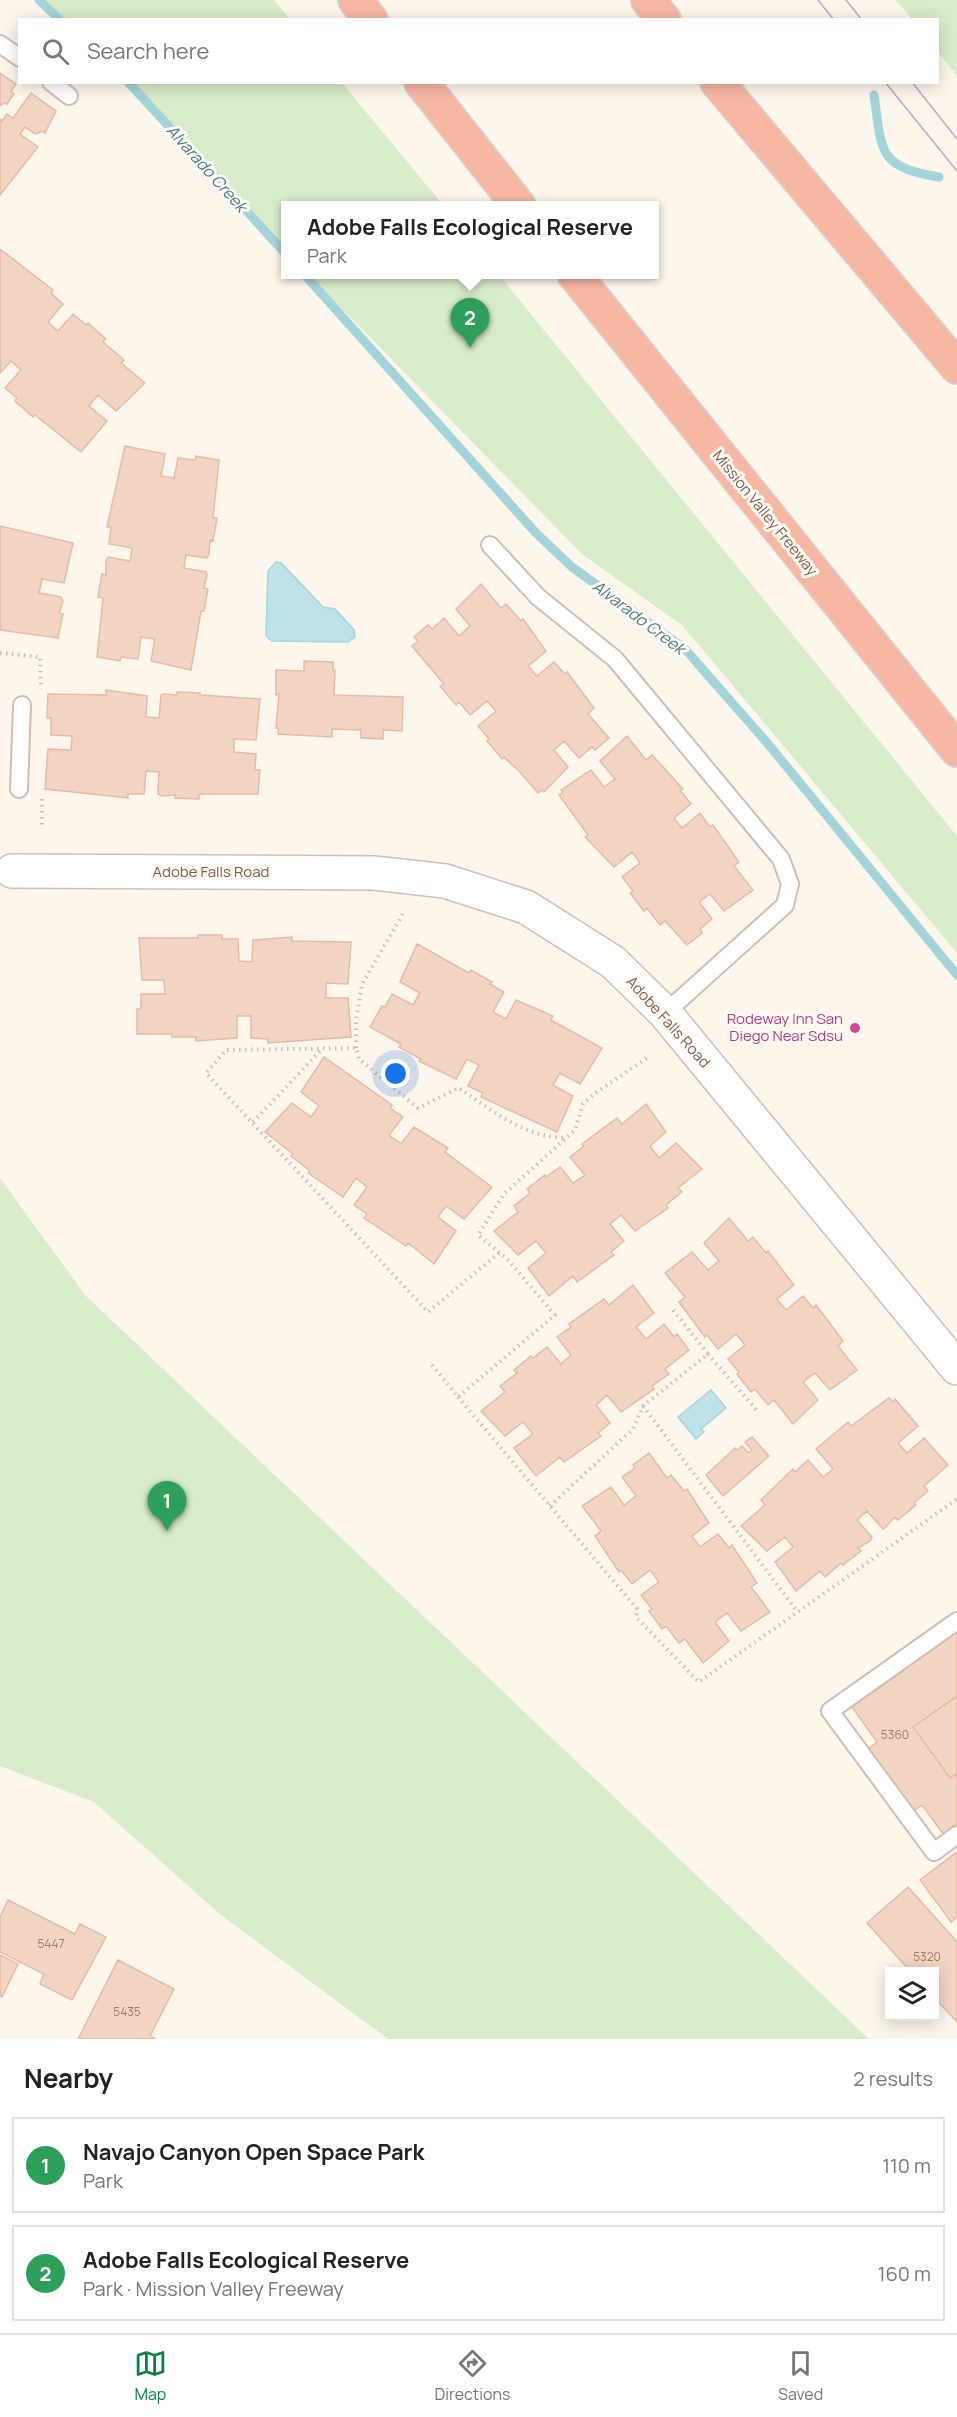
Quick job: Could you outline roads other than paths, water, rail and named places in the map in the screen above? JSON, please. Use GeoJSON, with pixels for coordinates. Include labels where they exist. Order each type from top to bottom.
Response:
{"type":"FeatureCollection","features":[{"type":"Feature","properties":{"kind":"highway"},"geometry":{"type":"LineString","coordinates":[[355,0],[369,18]]}},
{"type":"Feature","properties":{"kind":"highway"},"geometry":{"type":"LineString","coordinates":[[648,0],[662,18]]}},
{"type":"Feature","properties":{"kind":"highway"},"geometry":{"type":"LineString","coordinates":[[423,84],[515,201]]}},
{"type":"Feature","properties":{"kind":"highway"},"geometry":{"type":"LineString","coordinates":[[719,84],[957,367]]}},
{"type":"Feature","properties":{"kind":"highway","name":"Mission Valley Freeway"},"geometry":{"type":"LineString","coordinates":[[578,279],[957,750]]}},
{"type":"Feature","properties":{"kind":"street","name":"Adobe Falls Road"},"geometry":{"type":"LineString","coordinates":[[12,871],[374,873],[444,881],[526,907],[613,962],[665,1013],[957,1368]]}},
{"type":"Feature","properties":{"kind":"lane"},"geometry":{"type":"LineString","coordinates":[[0,44],[18,57]]}},
{"type":"Feature","properties":{"kind":"lane"},"geometry":{"type":"LineString","coordinates":[[54,84],[69,96]]}},
{"type":"Feature","properties":{"kind":"lane"},"geometry":{"type":"LineString","coordinates":[[490,545],[538,597],[615,659],[781,859],[790,884],[785,905],[665,1013]]}},
{"type":"Feature","properties":{"kind":"lane"},"geometry":{"type":"LineString","coordinates":[[19,789],[22,705]]}},
{"type":"Feature","properties":{"kind":"lane"},"geometry":{"type":"LineString","coordinates":[[957,1621],[830,1711],[934,1852],[957,1835]]}},
{"type":"Feature","properties":{"kind":"water"},"geometry":{"type":"Polygon","coordinates":[[[276,562],[281,563],[323,607],[335,609],[354,630],[355,637],[348,642],[272,641],[266,636],[268,571],[276,562]]]}},
{"type":"Feature","properties":{"kind":"water"},"geometry":{"type":"Polygon","coordinates":[[[711,1390],[726,1408],[701,1429],[704,1432],[696,1439],[678,1417],[711,1390]]]}},
{"type":"Feature","properties":{"kind":"waterway","name":"Alvarado Creek"},"geometry":{"type":"LineString","coordinates":[[39,0],[58,18]]}},
{"type":"Feature","properties":{"kind":"waterway","name":"Alvarado Creek"},"geometry":{"type":"LineString","coordinates":[[130,84],[281,249]]}},
{"type":"Feature","properties":{"kind":"waterway"},"geometry":{"type":"LineString","coordinates":[[874,95],[879,130],[886,153],[904,168],[939,177]]}},
{"type":"Feature","properties":{"kind":"waterway","name":"Alvarado Creek"},"geometry":{"type":"LineString","coordinates":[[308,279],[536,533],[572,567],[685,649],[769,745],[957,975]]}},
{"type":"Feature","properties":{"kind":"tram line"},"geometry":{"type":"LineString","coordinates":[[818,0],[832,18]]}},
{"type":"Feature","properties":{"kind":"tram line"},"geometry":{"type":"LineString","coordinates":[[846,0],[860,18]]}},
{"type":"Feature","properties":{"kind":"tram line"},"geometry":{"type":"LineString","coordinates":[[887,84],[957,171]]}},
{"type":"Feature","properties":{"kind":"tram line"},"geometry":{"type":"LineString","coordinates":[[914,84],[957,139]]}},
{"type":"Feature","properties":{"kind":"place","name":"Adobe Falls Ecological Reserve"},"geometry":{"type":"Point","coordinates":[470,348]}},
{"type":"Feature","properties":{"kind":"place","name":"Rodeway Inn San Diego Near Sdsu"},"geometry":{"type":"Point","coordinates":[855,1028]}},
{"type":"Feature","properties":{"kind":"place","name":"Navajo Canyon Open Space Park"},"geometry":{"type":"Point","coordinates":[167,1531]}}]}
